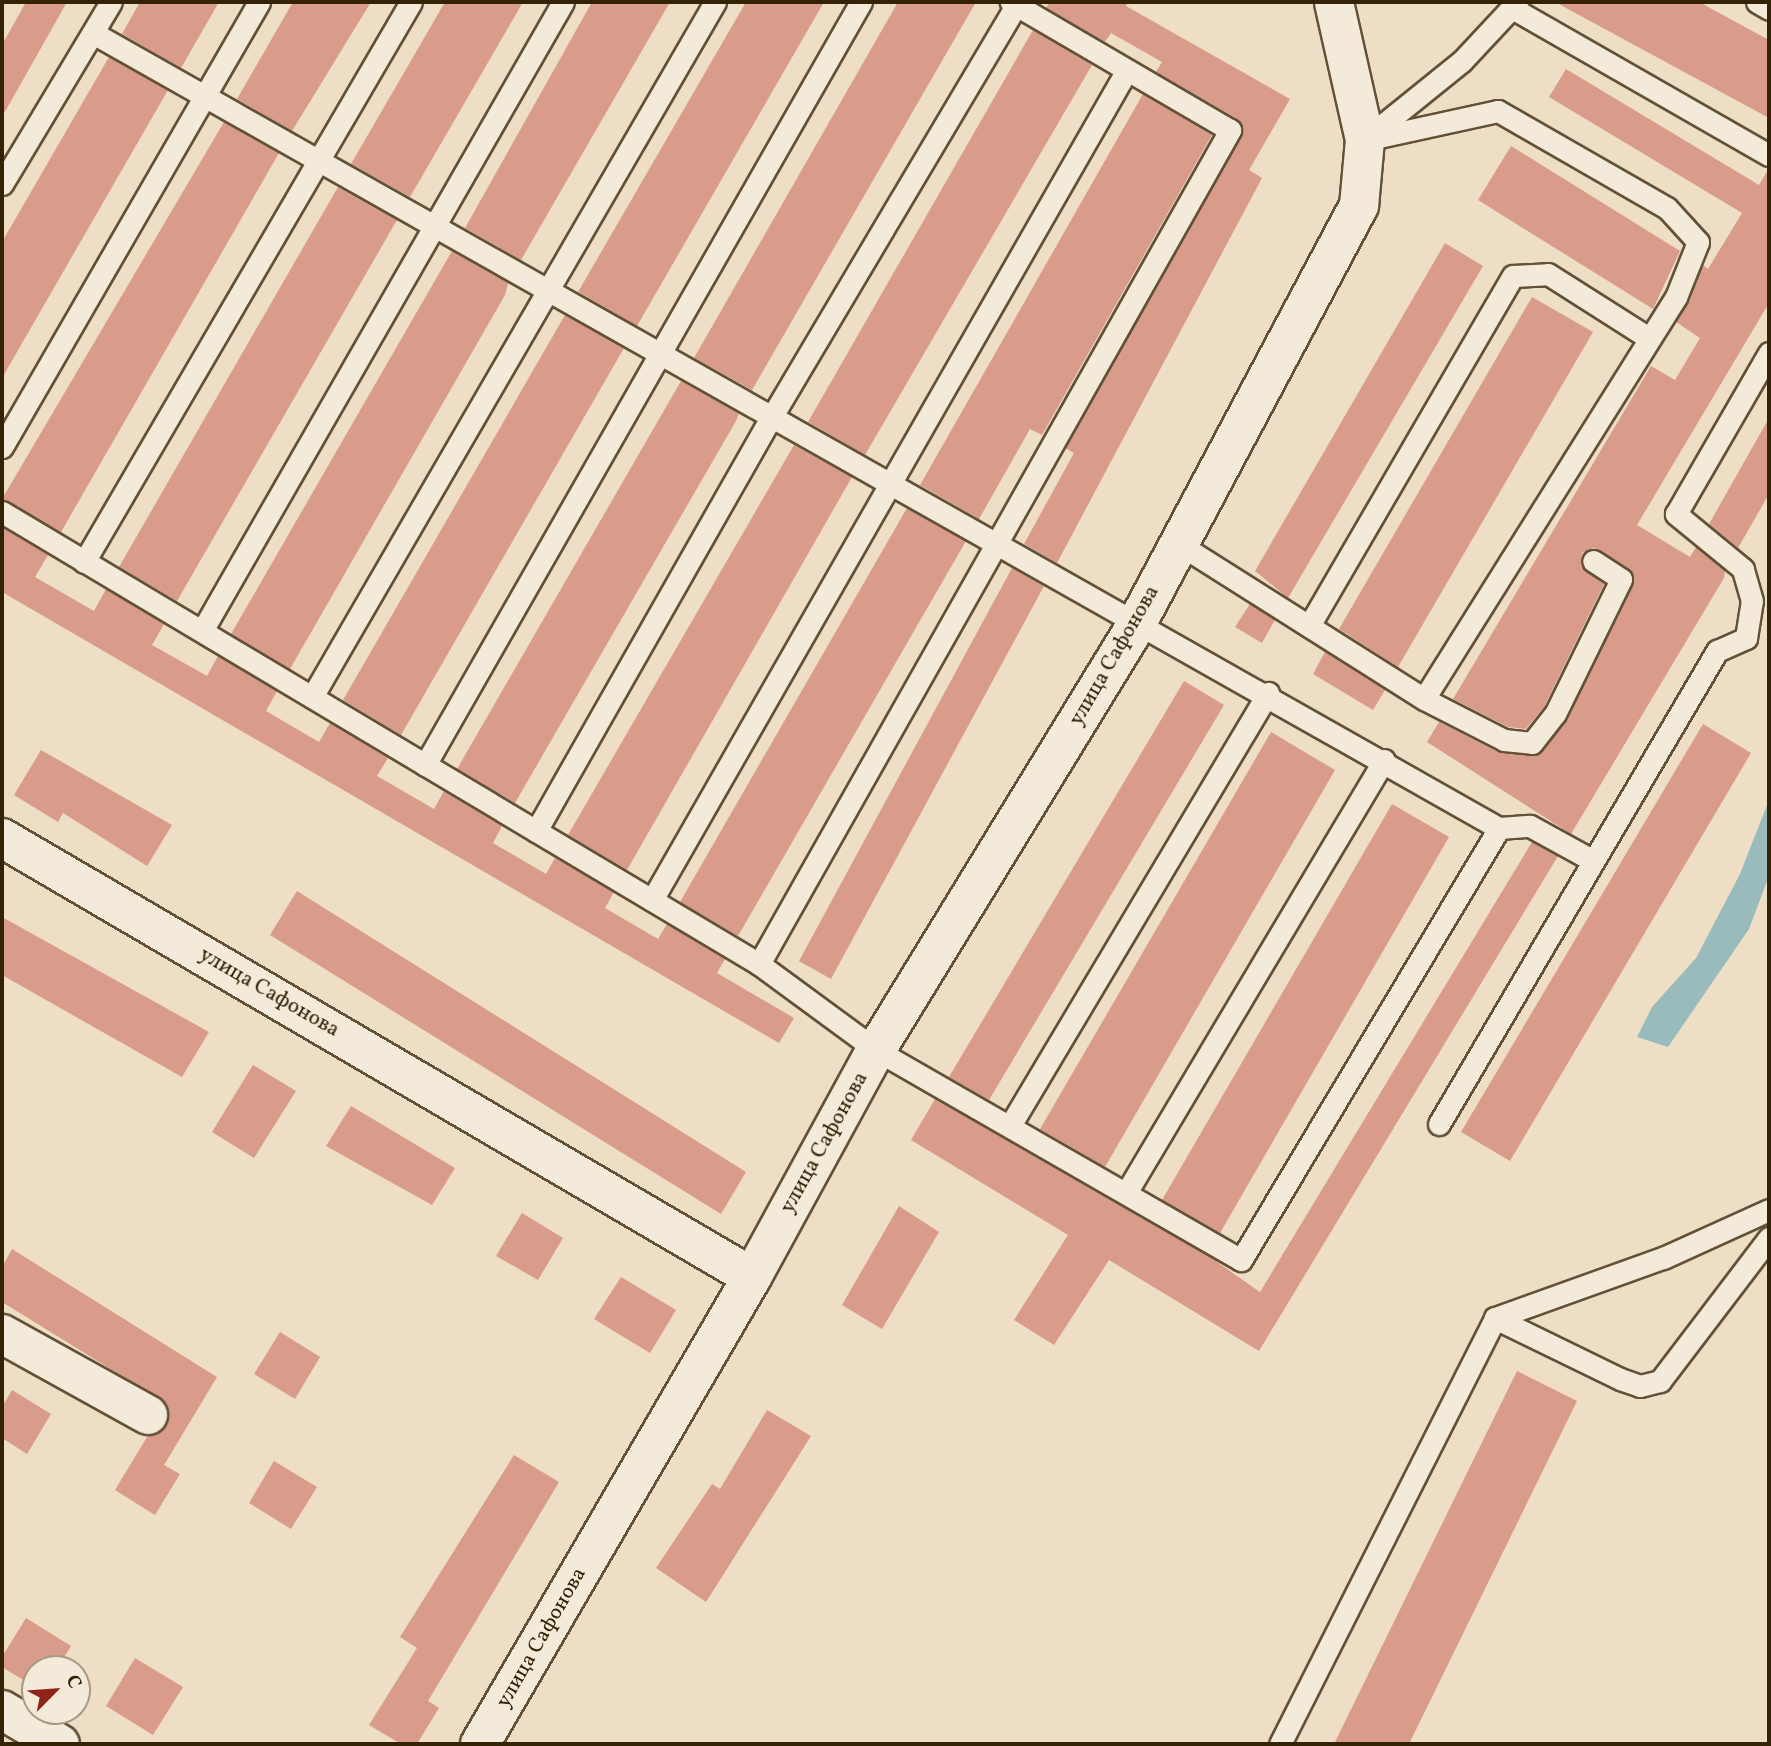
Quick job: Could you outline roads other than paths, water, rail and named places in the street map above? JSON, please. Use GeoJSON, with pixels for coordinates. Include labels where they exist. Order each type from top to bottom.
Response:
{"type":"FeatureCollection","features":[{"type":"Feature","properties":{"kind":"street","name":"улица Сафонова"},"geometry":{"type":"LineString","coordinates":[[480,1744],[752,1277],[876,1050],[1136,625],[1359,206],[1365,140],[1334,2]]}},
{"type":"Feature","properties":{"kind":"street","name":"улица Сафонова"},"geometry":{"type":"LineString","coordinates":[[2,838],[752,1277]]}},
{"type":"Feature","properties":{"kind":"street"},"geometry":{"type":"LineString","coordinates":[[2,1334],[148,1415]]}},
{"type":"Feature","properties":{"kind":"street"},"geometry":{"type":"LineString","coordinates":[[2,1710],[60,1744]]}},
{"type":"Feature","properties":{"kind":"lane"},"geometry":{"type":"LineString","coordinates":[[2,184],[111,2]]}},
{"type":"Feature","properties":{"kind":"lane"},"geometry":{"type":"LineString","coordinates":[[2,447],[259,2]]}},
{"type":"Feature","properties":{"kind":"lane"},"geometry":{"type":"LineString","coordinates":[[84,562],[411,2]]}},
{"type":"Feature","properties":{"kind":"lane"},"geometry":{"type":"LineString","coordinates":[[202,631],[437,228],[563,2]]}},
{"type":"Feature","properties":{"kind":"lane"},"geometry":{"type":"LineString","coordinates":[[312,697],[715,2]]}},
{"type":"Feature","properties":{"kind":"lane"},"geometry":{"type":"LineString","coordinates":[[425,765],[662,356],[861,2]]}},
{"type":"Feature","properties":{"kind":"lane"},"geometry":{"type":"LineString","coordinates":[[1757,2],[1769,9]]}},
{"type":"Feature","properties":{"kind":"lane"},"geometry":{"type":"LineString","coordinates":[[536,831],[771,418],[1014,3],[1230,130],[759,964]]}},
{"type":"Feature","properties":{"kind":"lane"},"geometry":{"type":"LineString","coordinates":[[1365,140],[1462,61],[1514,5],[1769,155]]}},
{"type":"Feature","properties":{"kind":"lane"},"geometry":{"type":"LineString","coordinates":[[93,33],[1136,625],[1268,693],[1499,828],[1530,826],[1590,859]]}},
{"type":"Feature","properties":{"kind":"lane"},"geometry":{"type":"LineString","coordinates":[[652,900],[1127,70]]}},
{"type":"Feature","properties":{"kind":"lane"},"geometry":{"type":"LineString","coordinates":[[1365,140],[1498,111],[1667,208],[1698,242],[1691,271],[1424,699]]}},
{"type":"Feature","properties":{"kind":"lane"},"geometry":{"type":"LineString","coordinates":[[1309,626],[1513,276],[1548,274],[1649,338]]}},
{"type":"Feature","properties":{"kind":"lane"},"geometry":{"type":"LineString","coordinates":[[1439,1124],[1590,859],[1717,652],[1746,638],[1752,601],[1743,569],[1676,514],[1769,353]]}},
{"type":"Feature","properties":{"kind":"lane"},"geometry":{"type":"LineString","coordinates":[[2,512],[759,964],[876,1050],[1011,1124],[1241,1260],[1499,828]]}},
{"type":"Feature","properties":{"kind":"lane"},"geometry":{"type":"LineString","coordinates":[[1179,544],[1424,699],[1504,740],[1532,743],[1555,714],[1621,579],[1593,561]]}},
{"type":"Feature","properties":{"kind":"lane"},"geometry":{"type":"LineString","coordinates":[[1011,1124],[1268,693]]}},
{"type":"Feature","properties":{"kind":"lane"},"geometry":{"type":"LineString","coordinates":[[1126,1193],[1384,760]]}},
{"type":"Feature","properties":{"kind":"lane"},"geometry":{"type":"LineString","coordinates":[[1280,1744],[1495,1318],[1663,1258],[1769,1210]]}},
{"type":"Feature","properties":{"kind":"lane"},"geometry":{"type":"LineString","coordinates":[[1495,1318],[1620,1379],[1640,1386],[1660,1381],[1769,1238]]}},
{"type":"Feature","properties":{"kind":"water"},"geometry":{"type":"Polygon","coordinates":[[[1769,800],[1769,876],[1749,929],[1668,1047],[1637,1037],[1652,1007],[1696,958],[1740,874],[1769,800]]]}}]}
